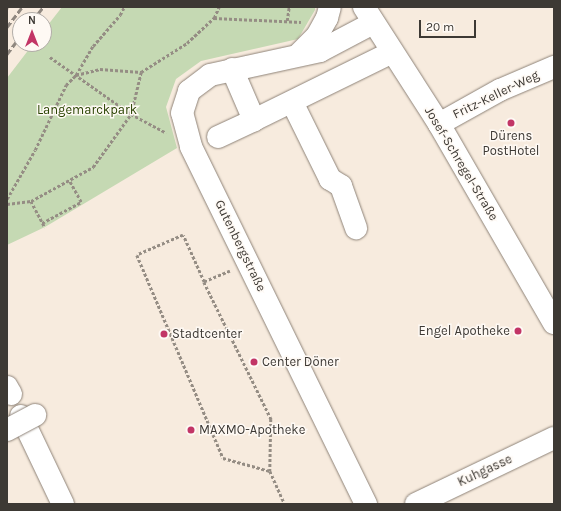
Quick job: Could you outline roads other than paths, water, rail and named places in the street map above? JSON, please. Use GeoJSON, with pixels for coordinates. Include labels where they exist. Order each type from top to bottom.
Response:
{"type":"FeatureCollection","features":[{"type":"Feature","properties":{"kind":"street"},"geometry":{"type":"LineString","coordinates":[[299,54],[316,36],[329,12]]}},
{"type":"Feature","properties":{"kind":"street","name":"Gutenbergstraße"},"geometry":{"type":"LineString","coordinates":[[366,504],[191,146],[182,113],[189,91],[210,75],[299,54],[320,51],[369,15]]}},
{"type":"Feature","properties":{"kind":"street","name":"Josef-Schregel-Straße"},"geometry":{"type":"LineString","coordinates":[[369,15],[439,124],[554,323]]}},
{"type":"Feature","properties":{"kind":"street"},"geometry":{"type":"LineString","coordinates":[[218,137],[392,52]]}},
{"type":"Feature","properties":{"kind":"street","name":"Fritz-Keller-Weg"},"geometry":{"type":"LineString","coordinates":[[439,124],[500,90],[554,67]]}},
{"type":"Feature","properties":{"kind":"street"},"geometry":{"type":"LineString","coordinates":[[232,69],[254,120]]}},
{"type":"Feature","properties":{"kind":"street"},"geometry":{"type":"LineString","coordinates":[[292,102],[330,179],[341,186],[356,228]]}},
{"type":"Feature","properties":{"kind":"street"},"geometry":{"type":"LineString","coordinates":[[21,420],[63,504]]}},
{"type":"Feature","properties":{"kind":"street","name":"Kuhgasse"},"geometry":{"type":"LineString","coordinates":[[416,504],[554,438]]}},
{"type":"Feature","properties":{"kind":"railway"},"geometry":{"type":"LineString","coordinates":[[7,27],[22,7]]}},
{"type":"Feature","properties":{"kind":"railway"},"geometry":{"type":"LineString","coordinates":[[39,12],[43,7]]}},
{"type":"Feature","properties":{"kind":"railway"},"geometry":{"type":"LineString","coordinates":[[7,54],[12,47]]}},
{"type":"Feature","properties":{"kind":"place","name":"Dürens PostHotel"},"geometry":{"type":"Point","coordinates":[511,123]}},
{"type":"Feature","properties":{"kind":"place","name":"Engel Apotheke"},"geometry":{"type":"Point","coordinates":[518,331]}},
{"type":"Feature","properties":{"kind":"place","name":"Stadtcenter"},"geometry":{"type":"Point","coordinates":[164,334]}},
{"type":"Feature","properties":{"kind":"place","name":"Center Döner"},"geometry":{"type":"Point","coordinates":[254,362]}},
{"type":"Feature","properties":{"kind":"place","name":"MAXMO-Apotheke"},"geometry":{"type":"Point","coordinates":[191,430]}},
{"type":"Feature","properties":{"kind":"park label","name":"Langemarckpark"},"geometry":{"type":"Point","coordinates":[87,110]}}]}
